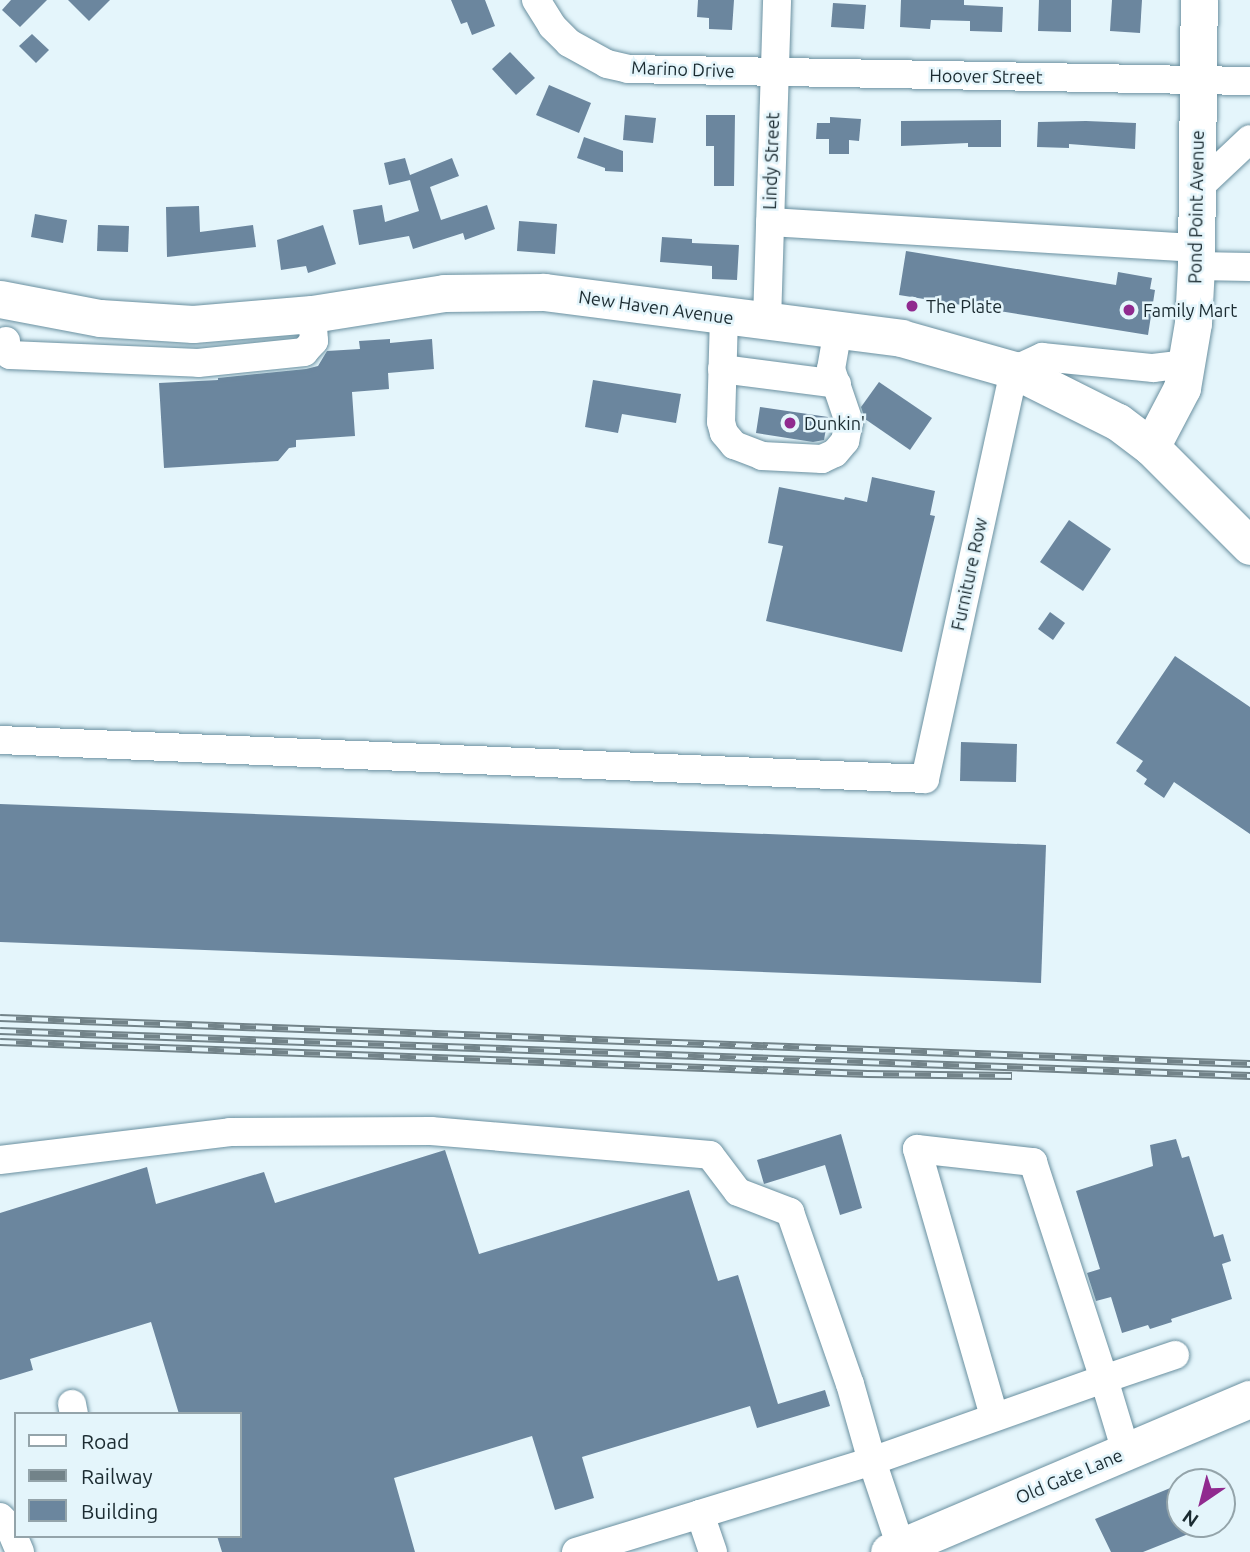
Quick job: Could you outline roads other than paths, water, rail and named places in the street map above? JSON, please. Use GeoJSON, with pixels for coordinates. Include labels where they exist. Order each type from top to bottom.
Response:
{"type":"FeatureCollection","features":[{"type":"Feature","properties":{"kind":"main road","name":"Pond Point Avenue"},"geometry":{"type":"LineString","coordinates":[[1151,447],[1174,408],[1187,364],[1197,257],[1199,0]]}},
{"type":"Feature","properties":{"kind":"main road","name":"New Haven Avenue"},"geometry":{"type":"LineString","coordinates":[[6,301],[100,318],[193,324],[312,314],[420,296],[486,290],[544,292],[901,338],[1014,370],[1118,422],[1151,447],[1250,545]]}},
{"type":"Feature","properties":{"kind":"main road","name":"Old Gate Lane"},"geometry":{"type":"LineString","coordinates":[[911,1547],[1250,1399]]}},
{"type":"Feature","properties":{"kind":"street","name":"Marino Drive"},"geometry":{"type":"LineString","coordinates":[[536,0],[552,26],[569,43],[607,64],[649,71],[774,71]]}},
{"type":"Feature","properties":{"kind":"street","name":"Lindy Street"},"geometry":{"type":"LineString","coordinates":[[767,321],[777,0]]}},
{"type":"Feature","properties":{"kind":"street","name":"Hoover Street"},"geometry":{"type":"LineString","coordinates":[[774,71],[1250,81]]}},
{"type":"Feature","properties":{"kind":"street"},"geometry":{"type":"LineString","coordinates":[[1198,188],[1250,139]]}},
{"type":"Feature","properties":{"kind":"street"},"geometry":{"type":"LineString","coordinates":[[770,222],[1197,257],[1250,267]]}},
{"type":"Feature","properties":{"kind":"street"},"geometry":{"type":"LineString","coordinates":[[6,301],[3,340],[4,351],[10,355],[198,363],[304,352],[314,341],[312,314]]}},
{"type":"Feature","properties":{"kind":"street"},"geometry":{"type":"LineString","coordinates":[[724,316],[721,422],[724,433],[734,445],[762,456],[822,459],[835,453],[845,441],[849,422],[831,369],[838,330]]}},
{"type":"Feature","properties":{"kind":"street"},"geometry":{"type":"LineString","coordinates":[[193,324],[198,363]]}},
{"type":"Feature","properties":{"kind":"street"},"geometry":{"type":"LineString","coordinates":[[1014,370],[1042,357],[1153,368],[1187,364]]}},
{"type":"Feature","properties":{"kind":"street"},"geometry":{"type":"LineString","coordinates":[[722,369],[837,384]]}},
{"type":"Feature","properties":{"kind":"street","name":"Furniture Row"},"geometry":{"type":"LineString","coordinates":[[0,740],[925,779],[1014,370]]}},
{"type":"Feature","properties":{"kind":"street"},"geometry":{"type":"LineString","coordinates":[[0,1160],[257,1131],[430,1131],[710,1155],[738,1192],[790,1212],[850,1384],[872,1461],[911,1547]]}},
{"type":"Feature","properties":{"kind":"street"},"geometry":{"type":"LineString","coordinates":[[994,1416],[918,1149],[1033,1162],[1126,1451]]}},
{"type":"Feature","properties":{"kind":"street"},"geometry":{"type":"LineString","coordinates":[[576,1552],[872,1461],[994,1416],[1175,1355]]}},
{"type":"Feature","properties":{"kind":"street"},"geometry":{"type":"LineString","coordinates":[[700,1514],[713,1552]]}},
{"type":"Feature","properties":{"kind":"street"},"geometry":{"type":"LineString","coordinates":[[0,1517],[14,1534]]}},
{"type":"Feature","properties":{"kind":"railway"},"geometry":{"type":"LineString","coordinates":[[0,1018],[1250,1064]]}},
{"type":"Feature","properties":{"kind":"railway"},"geometry":{"type":"LineString","coordinates":[[0,1031],[1250,1076]]}},
{"type":"Feature","properties":{"kind":"railway"},"geometry":{"type":"LineString","coordinates":[[0,1042],[867,1074],[1012,1076]]}},
{"type":"Feature","properties":{"kind":"place","name":"The Plate"},"geometry":{"type":"Point","coordinates":[912,306]}},
{"type":"Feature","properties":{"kind":"place","name":"Family Mart"},"geometry":{"type":"Point","coordinates":[1129,310]}},
{"type":"Feature","properties":{"kind":"place","name":"Dunkin'"},"geometry":{"type":"Point","coordinates":[790,423]}}]}
